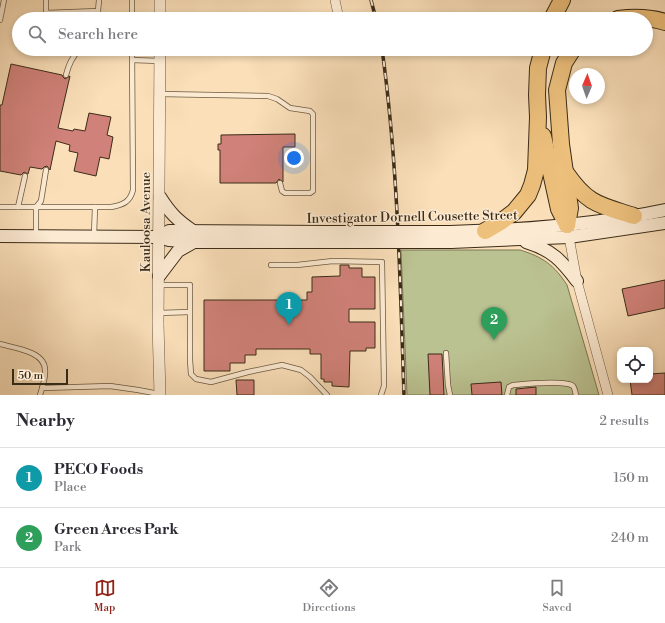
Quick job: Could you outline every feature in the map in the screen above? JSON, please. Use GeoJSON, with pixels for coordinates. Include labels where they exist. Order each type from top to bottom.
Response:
{"type":"FeatureCollection","features":[{"type":"Feature","properties":{"kind":"highway"},"geometry":{"type":"LineString","coordinates":[[556,12],[562,0]]}},
{"type":"Feature","properties":{"kind":"highway"},"geometry":{"type":"LineString","coordinates":[[653,19],[665,22]]}},
{"type":"Feature","properties":{"kind":"highway"},"geometry":{"type":"LineString","coordinates":[[485,231],[514,212],[528,195],[536,170],[538,68],[541,56]]}},
{"type":"Feature","properties":{"kind":"highway"},"geometry":{"type":"LineString","coordinates":[[568,56],[564,63],[557,90],[561,144],[570,208],[568,231]]}},
{"type":"Feature","properties":{"kind":"highway"},"geometry":{"type":"LineString","coordinates":[[538,117],[559,209],[568,231]]}},
{"type":"Feature","properties":{"kind":"highway"},"geometry":{"type":"LineString","coordinates":[[566,173],[582,194],[589,199],[605,208],[634,216]]}},
{"type":"Feature","properties":{"kind":"main road"},"geometry":{"type":"LineString","coordinates":[[159,280],[178,251],[193,236],[168,210],[160,197]]}},
{"type":"Feature","properties":{"kind":"main road","name":"Investigator Dornell Cousette Street"},"geometry":{"type":"LineString","coordinates":[[0,236],[159,237],[169,240],[193,236],[451,237],[519,240],[665,210]]}},
{"type":"Feature","properties":{"kind":"main road","name":"Investigator Dornell Cousette Street"},"geometry":{"type":"LineString","coordinates":[[451,237],[485,231],[568,231],[665,223]]}},
{"type":"Feature","properties":{"kind":"main road"},"geometry":{"type":"LineString","coordinates":[[519,240],[538,246],[550,252],[564,264],[577,281]]}},
{"type":"Feature","properties":{"kind":"street"},"geometry":{"type":"LineString","coordinates":[[160,0],[160,12]]}},
{"type":"Feature","properties":{"kind":"street"},"geometry":{"type":"LineString","coordinates":[[335,0],[338,12]]}},
{"type":"Feature","properties":{"kind":"street","name":"Kauloosa Avenue"},"geometry":{"type":"LineString","coordinates":[[160,56],[158,313],[160,394]]}},
{"type":"Feature","properties":{"kind":"street"},"geometry":{"type":"LineString","coordinates":[[568,231],[577,281],[608,395]]}},
{"type":"Feature","properties":{"kind":"lane"},"geometry":{"type":"LineString","coordinates":[[0,20],[4,0]]}},
{"type":"Feature","properties":{"kind":"lane"},"geometry":{"type":"LineString","coordinates":[[46,0],[46,12]]}},
{"type":"Feature","properties":{"kind":"lane"},"geometry":{"type":"LineString","coordinates":[[72,12],[98,11],[98,0]]}},
{"type":"Feature","properties":{"kind":"lane"},"geometry":{"type":"LineString","coordinates":[[132,0],[132,12]]}},
{"type":"Feature","properties":{"kind":"lane"},"geometry":{"type":"LineString","coordinates":[[66,76],[70,62],[74,56]]}},
{"type":"Feature","properties":{"kind":"lane"},"geometry":{"type":"LineString","coordinates":[[0,207],[111,207],[120,206],[127,202],[132,190],[132,56]]}},
{"type":"Feature","properties":{"kind":"lane"},"geometry":{"type":"LineString","coordinates":[[132,60],[160,61]]}},
{"type":"Feature","properties":{"kind":"lane"},"geometry":{"type":"LineString","coordinates":[[160,94],[268,96],[277,99],[290,108],[313,114],[313,190],[310,193],[285,193],[282,191],[280,183]]}},
{"type":"Feature","properties":{"kind":"lane"},"geometry":{"type":"LineString","coordinates":[[36,236],[36,207],[41,201],[46,170]]}},
{"type":"Feature","properties":{"kind":"lane"},"geometry":{"type":"LineString","coordinates":[[18,207],[25,176]]}},
{"type":"Feature","properties":{"kind":"lane"},"geometry":{"type":"LineString","coordinates":[[94,207],[94,236]]}},
{"type":"Feature","properties":{"kind":"lane"},"geometry":{"type":"LineString","coordinates":[[271,265],[297,265],[333,261],[382,262],[384,386],[382,395]]}},
{"type":"Feature","properties":{"kind":"lane"},"geometry":{"type":"LineString","coordinates":[[159,280],[190,285],[190,360],[191,374],[196,378],[211,382],[282,365],[301,370],[327,395]]}},
{"type":"Feature","properties":{"kind":"lane"},"geometry":{"type":"LineString","coordinates":[[158,313],[190,312]]}},
{"type":"Feature","properties":{"kind":"lane"},"geometry":{"type":"LineString","coordinates":[[0,344],[39,356],[46,370],[40,395]]}},
{"type":"Feature","properties":{"kind":"lane"},"geometry":{"type":"LineString","coordinates":[[446,353],[450,395]]}},
{"type":"Feature","properties":{"kind":"lane"},"geometry":{"type":"LineString","coordinates":[[507,395],[509,387],[513,385],[556,383],[568,384],[573,387],[576,395]]}},
{"type":"Feature","properties":{"kind":"lane"},"geometry":{"type":"LineString","coordinates":[[42,388],[110,386],[160,394]]}},
{"type":"Feature","properties":{"kind":"lane"},"geometry":{"type":"LineString","coordinates":[[134,389],[134,395]]}},
{"type":"Feature","properties":{"kind":"green space"},"geometry":{"type":"Polygon","coordinates":[[[401,250],[520,250],[542,259],[557,272],[567,285],[599,395],[407,395],[401,250]]]}},
{"type":"Feature","properties":{"kind":"building"},"geometry":{"type":"Polygon","coordinates":[[[11,64],[62,75],[65,79],[70,76],[58,128],[73,131],[74,129],[85,131],[89,113],[111,117],[107,135],[113,137],[109,159],[100,157],[96,176],[74,171],[78,153],[69,151],[70,145],[56,141],[50,170],[47,166],[42,169],[30,167],[28,174],[24,172],[21,175],[0,171],[0,105],[2,105],[11,64]]]}},
{"type":"Feature","properties":{"kind":"building"},"geometry":{"type":"Polygon","coordinates":[[[295,134],[295,147],[283,147],[283,182],[279,179],[276,183],[220,183],[220,150],[218,150],[218,144],[221,144],[221,135],[295,134]]]}},
{"type":"Feature","properties":{"kind":"building"},"geometry":{"type":"Polygon","coordinates":[[[340,265],[349,265],[349,268],[362,268],[362,277],[375,277],[375,309],[349,309],[349,322],[375,322],[375,348],[366,348],[366,351],[350,351],[349,387],[332,386],[332,382],[324,382],[324,379],[321,379],[321,354],[310,354],[310,349],[256,349],[256,355],[245,355],[245,363],[230,363],[230,371],[204,371],[204,300],[307,300],[307,292],[312,292],[312,277],[340,276],[340,265]]]}},
{"type":"Feature","properties":{"kind":"building"},"geometry":{"type":"Polygon","coordinates":[[[665,280],[665,308],[628,316],[622,289],[665,280]]]}},
{"type":"Feature","properties":{"kind":"building"},"geometry":{"type":"Polygon","coordinates":[[[428,354],[442,354],[444,395],[430,395],[428,354]]]}},
{"type":"Feature","properties":{"kind":"building"},"geometry":{"type":"Polygon","coordinates":[[[665,373],[665,395],[632,395],[630,383],[653,383],[653,374],[665,373]]]}},
{"type":"Feature","properties":{"kind":"building"},"geometry":{"type":"Polygon","coordinates":[[[236,380],[254,380],[254,395],[237,395],[236,380]]]}},
{"type":"Feature","properties":{"kind":"building"},"geometry":{"type":"Polygon","coordinates":[[[501,382],[502,395],[472,395],[471,384],[501,382]]]}},
{"type":"Feature","properties":{"kind":"building"},"geometry":{"type":"Polygon","coordinates":[[[536,387],[536,395],[516,395],[516,389],[536,387]]]}},
{"type":"Feature","properties":{"kind":"railway"},"geometry":{"type":"LineString","coordinates":[[371,0],[374,12]]}},
{"type":"Feature","properties":{"kind":"railway"},"geometry":{"type":"LineString","coordinates":[[383,56],[392,135],[395,179],[400,265],[404,395]]}},
{"type":"Feature","properties":{"kind":"place","name":"PECO Foods"},"geometry":{"type":"Point","coordinates":[289,325]}},
{"type":"Feature","properties":{"kind":"place","name":"Green Arces Park"},"geometry":{"type":"Point","coordinates":[494,340]}}]}
